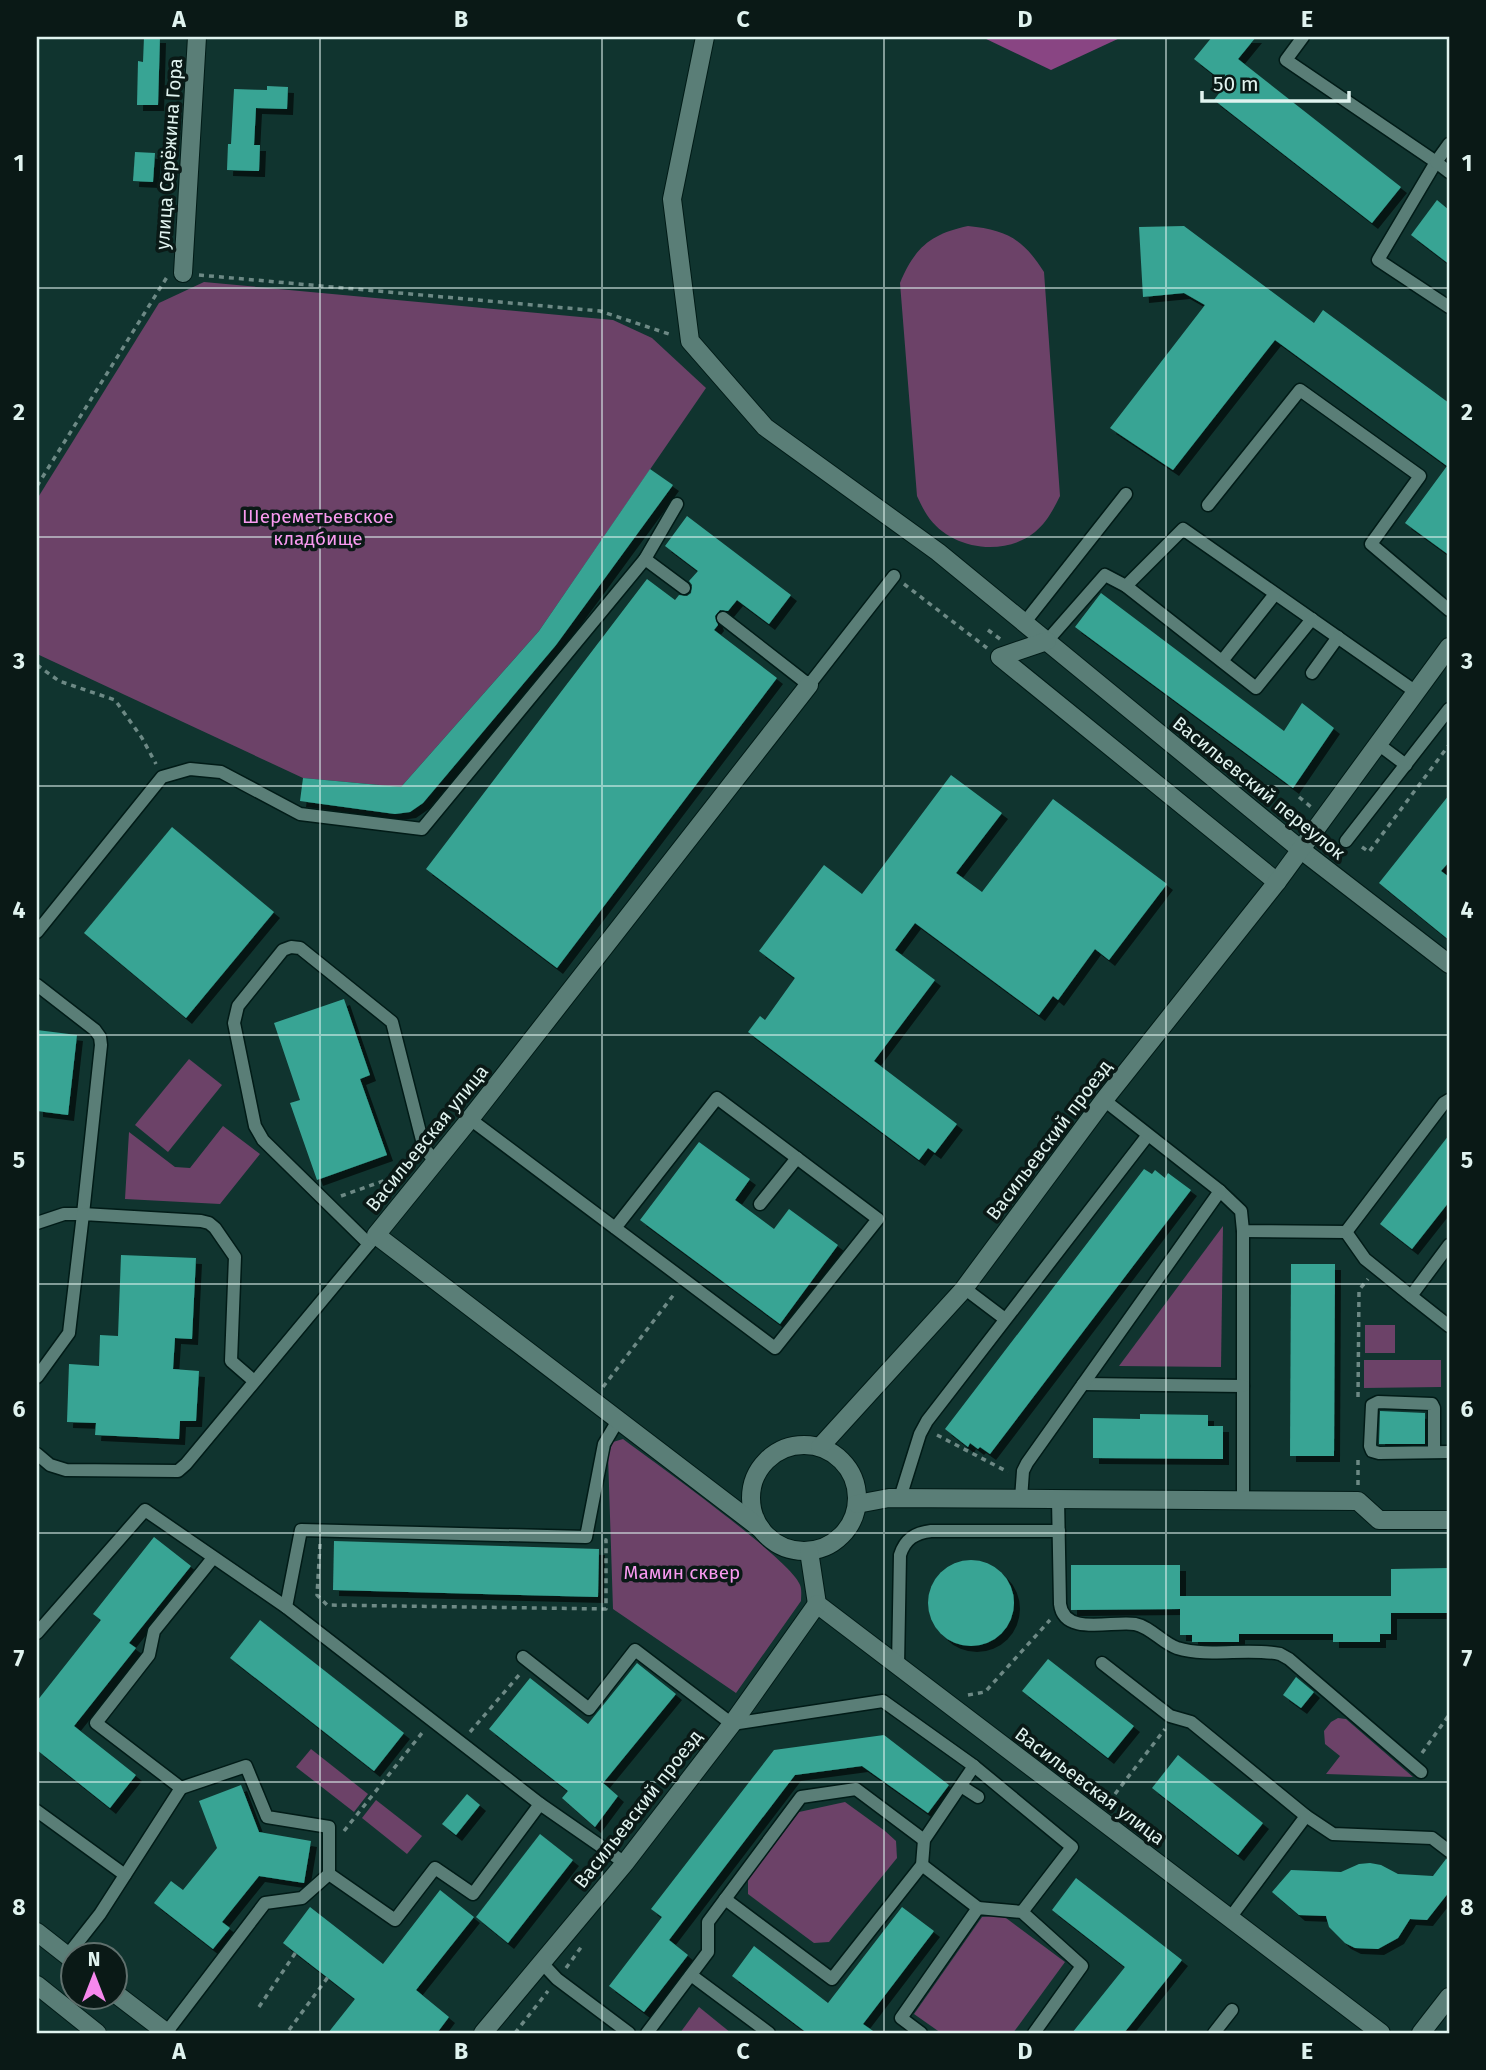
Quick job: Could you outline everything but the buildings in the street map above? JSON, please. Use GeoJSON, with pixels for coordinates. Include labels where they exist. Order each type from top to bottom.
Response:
{"type":"FeatureCollection","features":[{"type":"Feature","properties":{"kind":"street","name":"улица Серёжина Гора"},"geometry":{"type":"LineString","coordinates":[[183,273],[197,37]]}},
{"type":"Feature","properties":{"kind":"street"},"geometry":{"type":"LineString","coordinates":[[690,341],[672,200],[705,37]]}},
{"type":"Feature","properties":{"kind":"street","name":"Васильевский переулок"},"geometry":{"type":"LineString","coordinates":[[690,341],[765,427],[938,552],[1300,849],[1449,964]]}},
{"type":"Feature","properties":{"kind":"street"},"geometry":{"type":"LineString","coordinates":[[1000,657],[1047,640]]}},
{"type":"Feature","properties":{"kind":"street","name":"Васильевский проезд"},"geometry":{"type":"LineString","coordinates":[[820,1447],[964,1288],[1104,1100],[1277,881],[1449,647]]}},
{"type":"Feature","properties":{"kind":"street"},"geometry":{"type":"LineString","coordinates":[[1000,657],[1277,881]]}},
{"type":"Feature","properties":{"kind":"street","name":"Васильевская улица"},"geometry":{"type":"LineString","coordinates":[[761,1529],[372,1239],[470,1119],[808,685]]}},
{"type":"Feature","properties":{"kind":"street"},"geometry":{"type":"LineString","coordinates":[[802,1445],[820,1447],[836,1455],[849,1469],[856,1486],[857,1504],[852,1521],[841,1536],[826,1546],[808,1551],[790,1549],[774,1542],[761,1529],[753,1515],[750,1499],[753,1482],[760,1467],[772,1455],[786,1447],[802,1445]]}},
{"type":"Feature","properties":{"kind":"street"},"geometry":{"type":"LineString","coordinates":[[857,1504],[900,1499],[1357,1501],[1379,1520],[1449,1520]]}},
{"type":"Feature","properties":{"kind":"street"},"geometry":{"type":"LineString","coordinates":[[808,1551],[817,1604]]}},
{"type":"Feature","properties":{"kind":"street","name":"Васильевская улица"},"geometry":{"type":"LineString","coordinates":[[817,1604],[1381,2033]]}},
{"type":"Feature","properties":{"kind":"street","name":"Васильевский проезд"},"geometry":{"type":"LineString","coordinates":[[483,2033],[625,1863],[732,1724],[817,1604]]}},
{"type":"Feature","properties":{"kind":"street"},"geometry":{"type":"LineString","coordinates":[[37,1932],[60,1950]]}},
{"type":"Feature","properties":{"kind":"street"},"geometry":{"type":"LineString","coordinates":[[37,1985],[97,2033]]}},
{"type":"Feature","properties":{"kind":"street"},"geometry":{"type":"LineString","coordinates":[[1421,2033],[1449,1997]]}},
{"type":"Feature","properties":{"kind":"street"},"geometry":{"type":"LineString","coordinates":[[130,2005],[167,2033]]}},
{"type":"Feature","properties":{"kind":"lane"},"geometry":{"type":"LineString","coordinates":[[1303,37],[1286,60],[1449,172]]}},
{"type":"Feature","properties":{"kind":"lane"},"geometry":{"type":"LineString","coordinates":[[1449,144],[1378,260],[1449,307]]}},
{"type":"Feature","properties":{"kind":"lane"},"geometry":{"type":"LineString","coordinates":[[1208,506],[1300,390],[1420,476],[1371,544],[1449,610]]}},
{"type":"Feature","properties":{"kind":"lane"},"geometry":{"type":"LineString","coordinates":[[1025,622],[1126,494]]}},
{"type":"Feature","properties":{"kind":"lane"},"geometry":{"type":"LineString","coordinates":[[37,932],[162,777],[190,769],[221,772],[300,814],[422,829],[645,559],[677,504]]}},
{"type":"Feature","properties":{"kind":"lane"},"geometry":{"type":"LineString","coordinates":[[1126,586],[1183,529],[1416,692]]}},
{"type":"Feature","properties":{"kind":"lane"},"geometry":{"type":"LineString","coordinates":[[645,559],[684,588]]}},
{"type":"Feature","properties":{"kind":"lane"},"geometry":{"type":"LineString","coordinates":[[1047,640],[1105,575],[1126,586],[1256,688],[1312,619]]}},
{"type":"Feature","properties":{"kind":"lane"},"geometry":{"type":"LineString","coordinates":[[723,618],[808,685],[894,576]]}},
{"type":"Feature","properties":{"kind":"lane"},"geometry":{"type":"LineString","coordinates":[[1222,661],[1276,594]]}},
{"type":"Feature","properties":{"kind":"lane"},"geometry":{"type":"LineString","coordinates":[[1312,673],[1338,637]]}},
{"type":"Feature","properties":{"kind":"lane"},"geometry":{"type":"LineString","coordinates":[[1348,839],[1449,709]]}},
{"type":"Feature","properties":{"kind":"lane"},"geometry":{"type":"LineString","coordinates":[[1378,744],[1406,765]]}},
{"type":"Feature","properties":{"kind":"lane"},"geometry":{"type":"LineString","coordinates":[[37,1454],[50,1465],[66,1470],[178,1471],[372,1239],[326,1202],[258,1133],[234,1023],[238,1006],[283,950],[290,947],[300,948],[392,1022],[424,1148],[436,1161]]}},
{"type":"Feature","properties":{"kind":"lane"},"geometry":{"type":"LineString","coordinates":[[37,985],[100,1037],[102,1045],[69,1333],[37,1377]]}},
{"type":"Feature","properties":{"kind":"lane"},"geometry":{"type":"LineString","coordinates":[[470,1119],[684,1280],[775,1348],[878,1219],[717,1098],[615,1228]]}},
{"type":"Feature","properties":{"kind":"lane"},"geometry":{"type":"LineString","coordinates":[[1104,1100],[1241,1210],[1243,1500]]}},
{"type":"Feature","properties":{"kind":"lane"},"geometry":{"type":"LineString","coordinates":[[1346,1231],[1449,1100]]}},
{"type":"Feature","properties":{"kind":"lane"},"geometry":{"type":"LineString","coordinates":[[900,1499],[923,1427],[1148,1135]]}},
{"type":"Feature","properties":{"kind":"lane"},"geometry":{"type":"LineString","coordinates":[[761,1204],[797,1158]]}},
{"type":"Feature","properties":{"kind":"lane"},"geometry":{"type":"LineString","coordinates":[[1021,1499],[1022,1479],[1027,1463],[1220,1191]]}},
{"type":"Feature","properties":{"kind":"lane"},"geometry":{"type":"LineString","coordinates":[[37,1223],[64,1214],[209,1223],[235,1256],[231,1361],[254,1381]]}},
{"type":"Feature","properties":{"kind":"lane"},"geometry":{"type":"LineString","coordinates":[[1243,1231],[1346,1231]]}},
{"type":"Feature","properties":{"kind":"lane"},"geometry":{"type":"LineString","coordinates":[[1346,1231],[1365,1259],[1449,1326]]}},
{"type":"Feature","properties":{"kind":"lane"},"geometry":{"type":"LineString","coordinates":[[1411,1296],[1449,1245]]}},
{"type":"Feature","properties":{"kind":"lane"},"geometry":{"type":"LineString","coordinates":[[964,1288],[1006,1319]]}},
{"type":"Feature","properties":{"kind":"lane"},"geometry":{"type":"LineString","coordinates":[[1083,1384],[1243,1386]]}},
{"type":"Feature","properties":{"kind":"lane"},"geometry":{"type":"LineString","coordinates":[[1434,1452],[1432,1404],[1378,1402],[1372,1405],[1372,1451],[1379,1453],[1449,1452]]}},
{"type":"Feature","properties":{"kind":"lane"},"geometry":{"type":"LineString","coordinates":[[286,1607],[301,1530],[586,1537],[604,1444],[617,1422]]}},
{"type":"Feature","properties":{"kind":"lane"},"geometry":{"type":"LineString","coordinates":[[1058,1499],[1060,1609],[1068,1619],[1080,1624],[1137,1624],[1176,1648],[1205,1652],[1279,1654],[1289,1658],[1417,1768]]}},
{"type":"Feature","properties":{"kind":"lane"},"geometry":{"type":"LineString","coordinates":[[37,1633],[145,1510],[286,1607],[540,1804],[625,1863]]}},
{"type":"Feature","properties":{"kind":"lane"},"geometry":{"type":"LineString","coordinates":[[898,1666],[900,1555],[904,1544],[911,1537],[920,1532],[931,1531],[1059,1531]]}},
{"type":"Feature","properties":{"kind":"lane"},"geometry":{"type":"LineString","coordinates":[[181,1788],[96,1723],[149,1655],[155,1631],[213,1558]]}},
{"type":"Feature","properties":{"kind":"lane"},"geometry":{"type":"LineString","coordinates":[[527,1660],[589,1709],[635,1650],[732,1724],[883,1701],[974,1766],[1072,1847],[1022,1912]]}},
{"type":"Feature","properties":{"kind":"lane"},"geometry":{"type":"LineString","coordinates":[[1102,1663],[1170,1716],[1191,1722],[1306,1816],[1333,1834],[1432,1838],[1449,1851]]}},
{"type":"Feature","properties":{"kind":"lane"},"geometry":{"type":"LineString","coordinates":[[82,1940],[181,1788],[246,1766],[267,1817],[330,1828],[329,1874],[302,1898],[265,1903],[167,2033]]}},
{"type":"Feature","properties":{"kind":"lane"},"geometry":{"type":"LineString","coordinates":[[725,1899],[832,1979],[922,1865],[924,1840],[974,1766]]}},
{"type":"Feature","properties":{"kind":"lane"},"geometry":{"type":"LineString","coordinates":[[961,1786],[978,1797]]}},
{"type":"Feature","properties":{"kind":"lane"},"geometry":{"type":"LineString","coordinates":[[647,2033],[708,1952],[708,1922],[801,1797],[856,1789],[924,1840]]}},
{"type":"Feature","properties":{"kind":"lane"},"geometry":{"type":"LineString","coordinates":[[329,1874],[395,1920],[435,1868],[473,1894],[540,1804]]}},
{"type":"Feature","properties":{"kind":"lane"},"geometry":{"type":"LineString","coordinates":[[37,1811],[125,1875]]}},
{"type":"Feature","properties":{"kind":"lane"},"geometry":{"type":"LineString","coordinates":[[1230,1918],[1306,1816]]}},
{"type":"Feature","properties":{"kind":"lane"},"geometry":{"type":"LineString","coordinates":[[922,1865],[978,1908],[1022,1912],[1082,1966],[1034,2033]]}},
{"type":"Feature","properties":{"kind":"lane"},"geometry":{"type":"LineString","coordinates":[[921,2033],[901,2018],[978,1908]]}},
{"type":"Feature","properties":{"kind":"lane"},"geometry":{"type":"LineString","coordinates":[[542,1963],[557,1979],[629,2033]]}},
{"type":"Feature","properties":{"kind":"lane"},"geometry":{"type":"LineString","coordinates":[[691,1975],[769,2033]]}},
{"type":"Feature","properties":{"kind":"lane"},"geometry":{"type":"LineString","coordinates":[[1214,2033],[1232,2010]]}},
{"type":"Feature","properties":{"kind":"path"},"geometry":{"type":"LineString","coordinates":[[37,486],[166,277],[183,273],[600,311],[690,341]]}},
{"type":"Feature","properties":{"kind":"path"},"geometry":{"type":"LineString","coordinates":[[894,576],[1000,657]]}},
{"type":"Feature","properties":{"kind":"path"},"geometry":{"type":"LineString","coordinates":[[37,665],[59,681],[115,700],[142,738],[162,777]]}},
{"type":"Feature","properties":{"kind":"path"},"geometry":{"type":"LineString","coordinates":[[1348,839],[1369,852],[1449,745]]}},
{"type":"Feature","properties":{"kind":"path"},"geometry":{"type":"LineString","coordinates":[[326,1202],[405,1173]]}},
{"type":"Feature","properties":{"kind":"path"},"geometry":{"type":"LineString","coordinates":[[1358,1398],[1359,1290],[1376,1268]]}},
{"type":"Feature","properties":{"kind":"path"},"geometry":{"type":"LineString","coordinates":[[592,1402],[684,1280]]}},
{"type":"Feature","properties":{"kind":"path"},"geometry":{"type":"LineString","coordinates":[[923,1427],[1022,1479]]}},
{"type":"Feature","properties":{"kind":"path"},"geometry":{"type":"LineString","coordinates":[[1357,1501],[1358,1452]]}},
{"type":"Feature","properties":{"kind":"path"},"geometry":{"type":"LineString","coordinates":[[321,1531],[317,1595],[327,1605],[606,1609],[606,1540],[586,1537]]}},
{"type":"Feature","properties":{"kind":"path"},"geometry":{"type":"LineString","coordinates":[[985,1692],[1060,1609]]}},
{"type":"Feature","properties":{"kind":"path"},"geometry":{"type":"LineString","coordinates":[[461,1743],[527,1660]]}},
{"type":"Feature","properties":{"kind":"path"},"geometry":{"type":"LineString","coordinates":[[1417,1768],[1449,1715]]}},
{"type":"Feature","properties":{"kind":"path"},"geometry":{"type":"LineString","coordinates":[[329,1850],[432,1721]]}},
{"type":"Feature","properties":{"kind":"path"},"geometry":{"type":"LineString","coordinates":[[1115,1794],[1168,1725]]}},
{"type":"Feature","properties":{"kind":"path"},"geometry":{"type":"LineString","coordinates":[[515,2033],[582,1946]]}},
{"type":"Feature","properties":{"kind":"path"},"geometry":{"type":"LineString","coordinates":[[259,2007],[296,1952]]}},
{"type":"Feature","properties":{"kind":"path"},"geometry":{"type":"LineString","coordinates":[[289,2030],[328,1977]]}},
{"type":"Feature","properties":{"kind":"green space"},"geometry":{"type":"Polygon","coordinates":[[[968,226],[993,230],[1013,238],[1029,251],[1044,272],[1060,496],[1046,520],[1035,532],[1008,545],[993,547],[977,546],[949,536],[927,515],[917,496],[900,283],[918,251],[926,244],[944,233],[968,226]]]}},
{"type":"Feature","properties":{"kind":"green space","name":"Шереметьевское кладбище"},"geometry":{"type":"Polygon","coordinates":[[[204,282],[613,320],[652,338],[706,388],[539,631],[401,787],[303,778],[37,654],[37,499],[159,303],[204,282]]]}},
{"type":"Feature","properties":{"kind":"green space"},"geometry":{"type":"Polygon","coordinates":[[[189,1059],[222,1085],[168,1152],[135,1125],[189,1059]]]}},
{"type":"Feature","properties":{"kind":"green space"},"geometry":{"type":"Polygon","coordinates":[[[223,1126],[260,1154],[220,1204],[125,1199],[129,1132],[175,1167],[190,1168],[223,1126]]]}},
{"type":"Feature","properties":{"kind":"green space"},"geometry":{"type":"Polygon","coordinates":[[[1223,1226],[1221,1367],[1119,1366],[1223,1226]]]}},
{"type":"Feature","properties":{"kind":"green space"},"geometry":{"type":"Polygon","coordinates":[[[1365,1325],[1395,1325],[1395,1353],[1365,1353],[1365,1325]]]}},
{"type":"Feature","properties":{"kind":"green space"},"geometry":{"type":"Polygon","coordinates":[[[1364,1360],[1441,1360],[1441,1387],[1364,1388],[1364,1360]]]}},
{"type":"Feature","properties":{"kind":"green space","name":"Мамин сквер"},"geometry":{"type":"Polygon","coordinates":[[[623,1439],[748,1534],[791,1572],[800,1585],[801,1601],[736,1693],[613,1609],[608,1455],[613,1442],[623,1439]]]}},
{"type":"Feature","properties":{"kind":"green space"},"geometry":{"type":"Polygon","coordinates":[[[1338,1718],[1346,1719],[1413,1777],[1326,1774],[1340,1756],[1325,1744],[1324,1731],[1338,1718]]]}},
{"type":"Feature","properties":{"kind":"green space"},"geometry":{"type":"Polygon","coordinates":[[[311,1749],[368,1794],[354,1812],[296,1767],[311,1749]]]}},
{"type":"Feature","properties":{"kind":"green space"},"geometry":{"type":"Polygon","coordinates":[[[376,1800],[422,1836],[407,1854],[362,1818],[376,1800]]]}},
{"type":"Feature","properties":{"kind":"green space"},"geometry":{"type":"Polygon","coordinates":[[[845,1802],[896,1841],[897,1858],[829,1942],[814,1943],[748,1894],[748,1879],[799,1812],[845,1802]]]}},
{"type":"Feature","properties":{"kind":"green space"},"geometry":{"type":"Polygon","coordinates":[[[1002,1915],[1065,1962],[1013,2033],[941,2033],[914,2014],[982,1917],[1002,1915]]]}},
{"type":"Feature","properties":{"kind":"green space"},"geometry":{"type":"Polygon","coordinates":[[[699,2007],[731,2033],[680,2033],[699,2007]]]}},
{"type":"Feature","properties":{"kind":"shaded area"},"geometry":{"type":"Polygon","coordinates":[[[982,37],[1122,37],[1051,70],[982,37]]]}}]}
